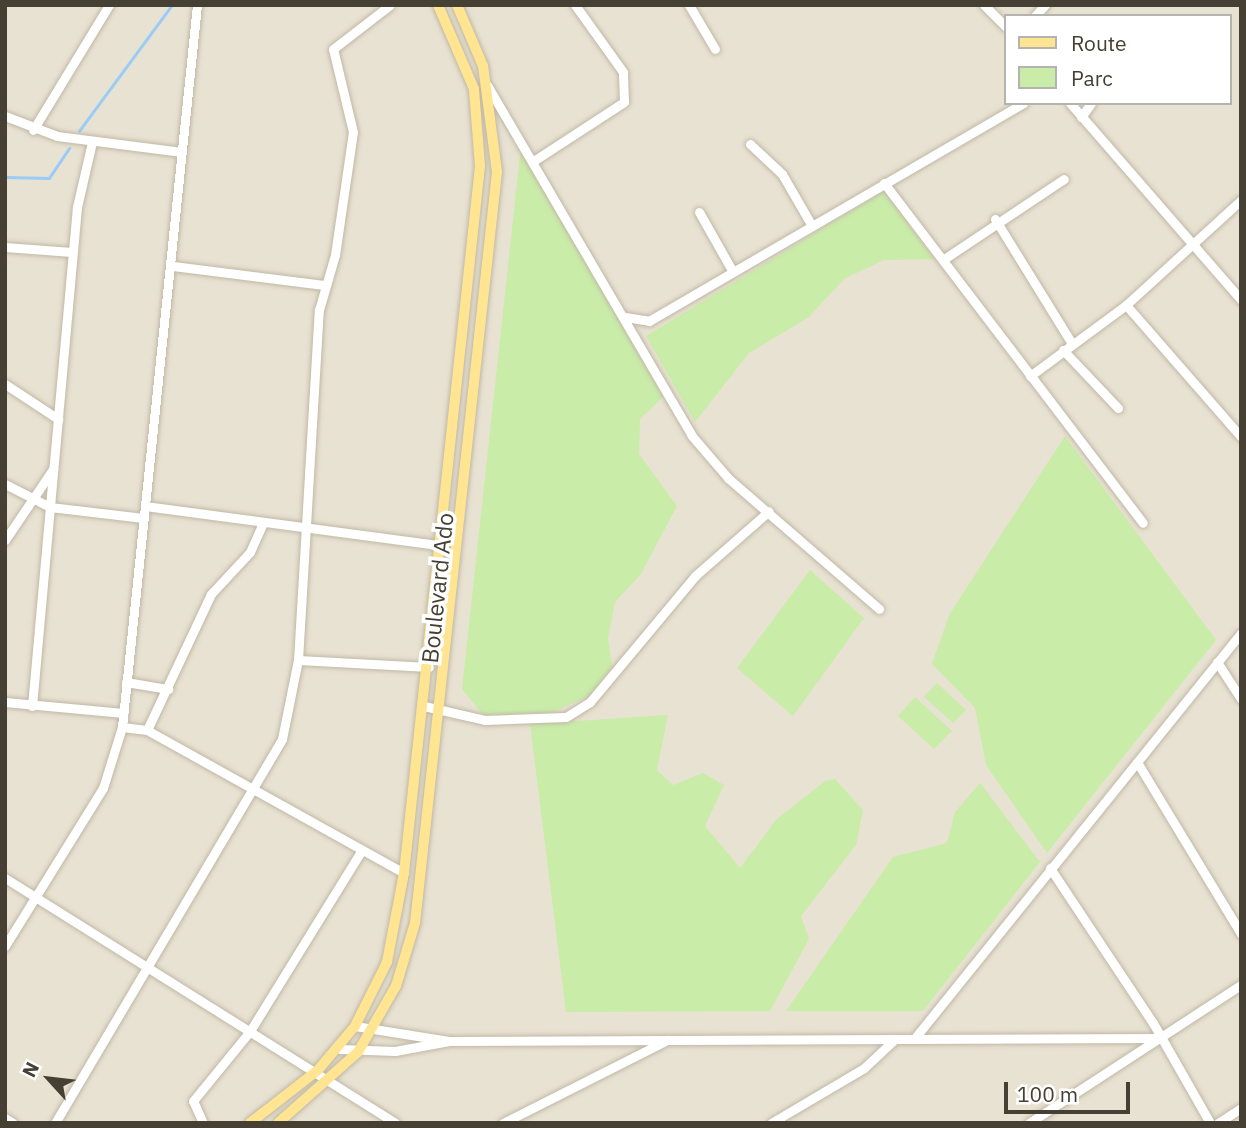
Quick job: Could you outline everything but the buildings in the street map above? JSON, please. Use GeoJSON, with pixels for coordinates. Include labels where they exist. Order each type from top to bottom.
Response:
{"type":"FeatureCollection","features":[{"type":"Feature","properties":{"kind":"main road","name":"Boulevard Ado"},"geometry":{"type":"LineString","coordinates":[[250,1123],[318,1070],[340,1049],[355,1026],[387,962],[404,873],[443,546],[480,127],[465,57],[438,5]]}},
{"type":"Feature","properties":{"kind":"main road","name":"Boulevard Ado"},"geometry":{"type":"LineString","coordinates":[[278,1123],[332,1080],[358,1052],[396,986],[413,934],[497,172],[487,85],[457,5]]}},
{"type":"Feature","properties":{"kind":"street"},"geometry":{"type":"LineString","coordinates":[[33,130],[109,5]]}},
{"type":"Feature","properties":{"kind":"street"},"geometry":{"type":"LineString","coordinates":[[5,946],[103,788],[122,727],[143,518],[173,266],[181,152],[197,5]]}},
{"type":"Feature","properties":{"kind":"street"},"geometry":{"type":"LineString","coordinates":[[55,1123],[146,967],[258,790],[282,740],[298,660],[303,529],[324,285],[335,255],[353,132],[333,49],[390,5]]}},
{"type":"Feature","properties":{"kind":"street"},"geometry":{"type":"LineString","coordinates":[[689,5],[715,49]]}},
{"type":"Feature","properties":{"kind":"street"},"geometry":{"type":"LineString","coordinates":[[984,5],[1004,25]]}},
{"type":"Feature","properties":{"kind":"street"},"geometry":{"type":"LineString","coordinates":[[535,160],[624,102],[624,72],[580,7]]}},
{"type":"Feature","properties":{"kind":"street"},"geometry":{"type":"LineString","coordinates":[[487,85],[535,160],[692,436],[728,478],[879,609]]}},
{"type":"Feature","properties":{"kind":"street"},"geometry":{"type":"LineString","coordinates":[[625,317],[649,321],[1020,105]]}},
{"type":"Feature","properties":{"kind":"street"},"geometry":{"type":"LineString","coordinates":[[1072,105],[1196,243],[1241,300]]}},
{"type":"Feature","properties":{"kind":"street"},"geometry":{"type":"LineString","coordinates":[[1081,117],[1090,105]]}},
{"type":"Feature","properties":{"kind":"street"},"geometry":{"type":"LineString","coordinates":[[5,116],[33,130],[92,142],[181,152]]}},
{"type":"Feature","properties":{"kind":"street"},"geometry":{"type":"LineString","coordinates":[[32,706],[72,252],[92,142]]}},
{"type":"Feature","properties":{"kind":"street"},"geometry":{"type":"LineString","coordinates":[[750,144],[782,174],[812,226]]}},
{"type":"Feature","properties":{"kind":"street"},"geometry":{"type":"LineString","coordinates":[[944,259],[995,219],[1064,179]]}},
{"type":"Feature","properties":{"kind":"street"},"geometry":{"type":"LineString","coordinates":[[884,183],[1143,523]]}},
{"type":"Feature","properties":{"kind":"street"},"geometry":{"type":"LineString","coordinates":[[1030,376],[1071,342],[1126,305],[1241,200]]}},
{"type":"Feature","properties":{"kind":"street"},"geometry":{"type":"LineString","coordinates":[[699,212],[733,272]]}},
{"type":"Feature","properties":{"kind":"street"},"geometry":{"type":"LineString","coordinates":[[995,219],[1071,342]]}},
{"type":"Feature","properties":{"kind":"street"},"geometry":{"type":"LineString","coordinates":[[5,247],[72,252]]}},
{"type":"Feature","properties":{"kind":"street"},"geometry":{"type":"LineString","coordinates":[[173,266],[324,285]]}},
{"type":"Feature","properties":{"kind":"street"},"geometry":{"type":"LineString","coordinates":[[1126,305],[1241,437]]}},
{"type":"Feature","properties":{"kind":"street"},"geometry":{"type":"LineString","coordinates":[[1063,350],[1118,408]]}},
{"type":"Feature","properties":{"kind":"street"},"geometry":{"type":"LineString","coordinates":[[5,384],[58,419]]}},
{"type":"Feature","properties":{"kind":"street"},"geometry":{"type":"LineString","coordinates":[[5,540],[54,467]]}},
{"type":"Feature","properties":{"kind":"street"},"geometry":{"type":"LineString","coordinates":[[5,484],[30,500],[50,507],[143,518]]}},
{"type":"Feature","properties":{"kind":"street"},"geometry":{"type":"LineString","coordinates":[[145,506],[443,546]]}},
{"type":"Feature","properties":{"kind":"street"},"geometry":{"type":"LineString","coordinates":[[424,706],[485,720],[566,717],[590,702],[695,576],[769,511]]}},
{"type":"Feature","properties":{"kind":"street"},"geometry":{"type":"LineString","coordinates":[[147,730],[211,594],[250,552],[263,523]]}},
{"type":"Feature","properties":{"kind":"street"},"geometry":{"type":"LineString","coordinates":[[914,1039],[1050,867],[1241,634]]}},
{"type":"Feature","properties":{"kind":"street"},"geometry":{"type":"LineString","coordinates":[[298,660],[429,667]]}},
{"type":"Feature","properties":{"kind":"street"},"geometry":{"type":"LineString","coordinates":[[1217,662],[1241,699]]}},
{"type":"Feature","properties":{"kind":"street"},"geometry":{"type":"LineString","coordinates":[[127,682],[168,689]]}},
{"type":"Feature","properties":{"kind":"street"},"geometry":{"type":"LineString","coordinates":[[5,702],[123,713]]}},
{"type":"Feature","properties":{"kind":"street"},"geometry":{"type":"LineString","coordinates":[[122,727],[147,730],[404,873]]}},
{"type":"Feature","properties":{"kind":"street"},"geometry":{"type":"LineString","coordinates":[[1138,762],[1241,934]]}},
{"type":"Feature","properties":{"kind":"street"},"geometry":{"type":"LineString","coordinates":[[203,1123],[193,1101],[250,1031],[362,850]]}},
{"type":"Feature","properties":{"kind":"street"},"geometry":{"type":"LineString","coordinates":[[1050,867],[1153,1023],[1157,1038],[1210,1123]]}},
{"type":"Feature","properties":{"kind":"street"},"geometry":{"type":"LineString","coordinates":[[5,878],[250,1031],[318,1070],[396,1123]]}},
{"type":"Feature","properties":{"kind":"street"},"geometry":{"type":"LineString","coordinates":[[1029,1123],[1241,985]]}},
{"type":"Feature","properties":{"kind":"street"},"geometry":{"type":"LineString","coordinates":[[355,1026],[449,1041],[1157,1038]]}},
{"type":"Feature","properties":{"kind":"street"},"geometry":{"type":"LineString","coordinates":[[503,1123],[668,1039]]}},
{"type":"Feature","properties":{"kind":"street"},"geometry":{"type":"LineString","coordinates":[[771,1123],[864,1068],[894,1040]]}},
{"type":"Feature","properties":{"kind":"street"},"geometry":{"type":"LineString","coordinates":[[340,1049],[358,1052],[421,1049],[449,1041]]}},
{"type":"Feature","properties":{"kind":"street"},"geometry":{"type":"LineString","coordinates":[[1217,1123],[1241,1108]]}},
{"type":"Feature","properties":{"kind":"street"},"geometry":{"type":"LineString","coordinates":[[5,1118],[13,1123]]}},
{"type":"Feature","properties":{"kind":"shaded area"},"geometry":{"type":"Polygon","coordinates":[[[5,5],[1241,5],[1241,1123],[5,1123],[5,5]]]}},
{"type":"Feature","properties":{"kind":"green space"},"geometry":{"type":"Polygon","coordinates":[[[521,146],[663,397],[640,419],[639,454],[677,506],[641,574],[615,602],[608,638],[612,666],[591,695],[551,713],[483,715],[462,689],[521,146]]]}},
{"type":"Feature","properties":{"kind":"green space"},"geometry":{"type":"Polygon","coordinates":[[[884,191],[934,259],[884,260],[844,279],[809,317],[749,353],[695,422],[646,336],[884,191]]]}},
{"type":"Feature","properties":{"kind":"green space"},"geometry":{"type":"Polygon","coordinates":[[[1065,436],[1216,640],[1047,853],[986,765],[975,708],[932,664],[949,615],[1065,436]]]}},
{"type":"Feature","properties":{"kind":"green space"},"geometry":{"type":"Polygon","coordinates":[[[810,570],[864,618],[793,716],[737,668],[810,570]]]}},
{"type":"Feature","properties":{"kind":"green space"},"geometry":{"type":"Polygon","coordinates":[[[937,683],[966,710],[953,723],[924,697],[937,683]]]}},
{"type":"Feature","properties":{"kind":"green space"},"geometry":{"type":"Polygon","coordinates":[[[915,697],[952,731],[934,749],[898,716],[915,697]]]}},
{"type":"Feature","properties":{"kind":"green space"},"geometry":{"type":"Polygon","coordinates":[[[668,715],[657,770],[673,785],[703,773],[724,785],[705,826],[740,868],[777,819],[825,781],[835,779],[863,810],[856,845],[801,916],[809,939],[770,1011],[566,1012],[530,724],[668,715]]]}},
{"type":"Feature","properties":{"kind":"green space"},"geometry":{"type":"Polygon","coordinates":[[[980,783],[1040,862],[923,1011],[786,1011],[893,857],[947,843],[955,812],[980,783]]]}},
{"type":"Feature","properties":{"kind":"waterway"},"geometry":{"type":"LineString","coordinates":[[79,131],[172,5]]}},
{"type":"Feature","properties":{"kind":"waterway"},"geometry":{"type":"LineString","coordinates":[[5,177],[49,178],[69,148]]}}]}
